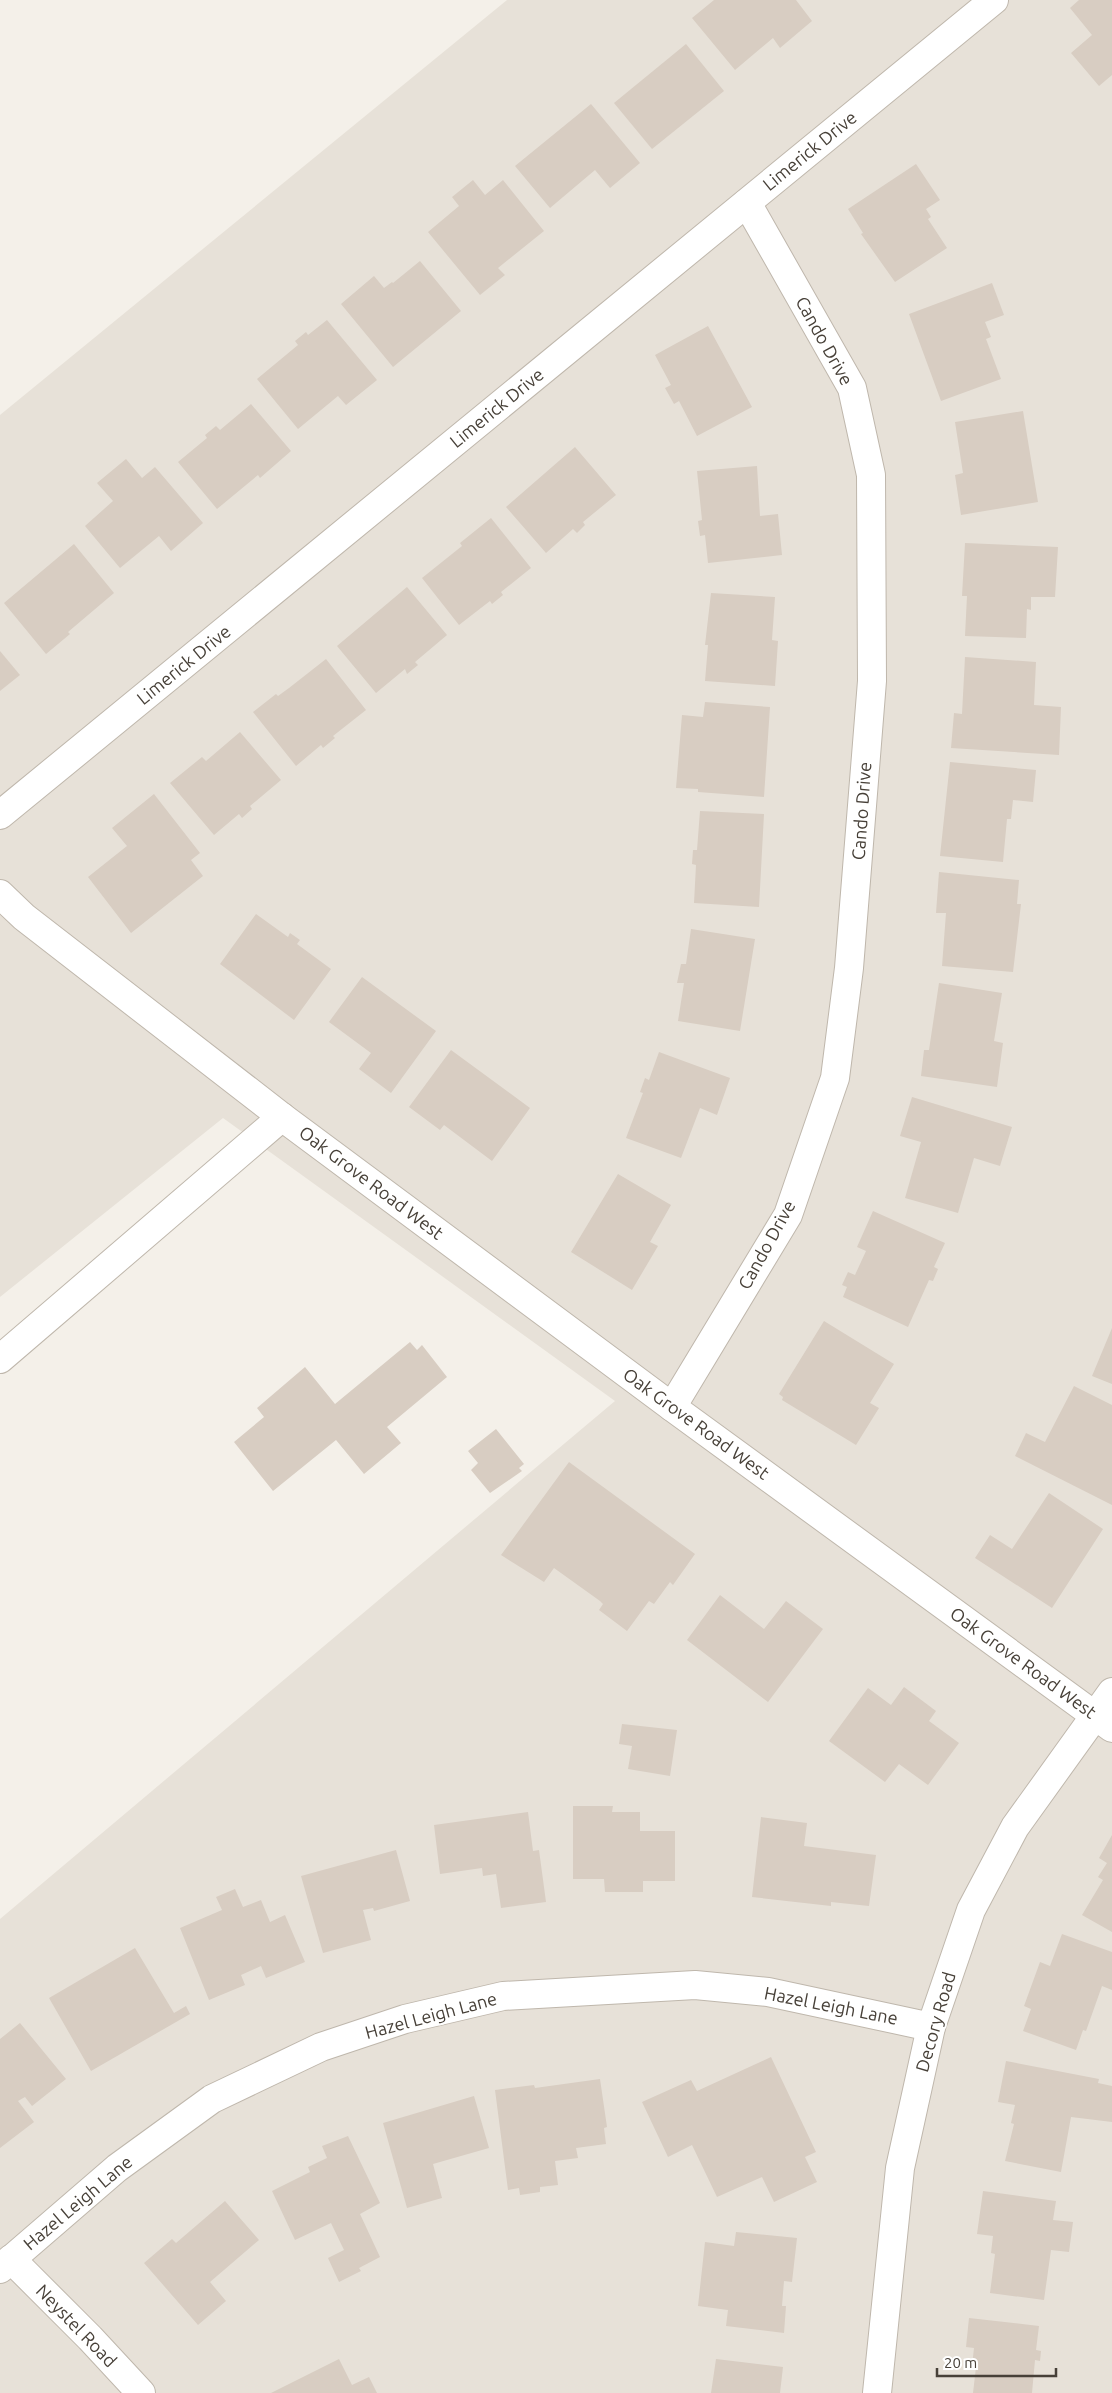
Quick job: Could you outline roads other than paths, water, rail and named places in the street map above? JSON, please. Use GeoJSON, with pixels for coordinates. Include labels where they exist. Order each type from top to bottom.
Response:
{"type":"FeatureCollection","features":[{"type":"Feature","properties":{"kind":"street","name":"Limerick Drive"},"geometry":{"type":"LineString","coordinates":[[0,816],[994,0]]}},
{"type":"Feature","properties":{"kind":"street","name":"Cando Drive"},"geometry":{"type":"LineString","coordinates":[[672,1407],[788,1215],[835,1078],[849,968],[872,681],[871,475],[852,388],[747,203]]}},
{"type":"Feature","properties":{"kind":"street","name":"Oak Grove Road West"},"geometry":{"type":"LineString","coordinates":[[0,894],[24,917],[282,1117],[672,1407],[1104,1722]]}},
{"type":"Feature","properties":{"kind":"street","name":"Oak Grove Road West"},"geometry":{"type":"LineString","coordinates":[[0,1359],[282,1117]]}},
{"type":"Feature","properties":{"kind":"street","name":"Decory Road"},"geometry":{"type":"LineString","coordinates":[[877,2393],[900,2168],[931,2027],[972,1910],[1015,1827],[1104,1722],[1112,1692]]}},
{"type":"Feature","properties":{"kind":"street","name":"Hazel Leigh Lane"},"geometry":{"type":"LineString","coordinates":[[5,2264],[117,2168],[212,2099],[321,2048],[405,2019],[504,1996],[695,1985],[768,1992],[931,2027]]}},
{"type":"Feature","properties":{"kind":"street","name":"Neystel Road"},"geometry":{"type":"LineString","coordinates":[[5,2264],[90,2338],[141,2393]]}}]}
